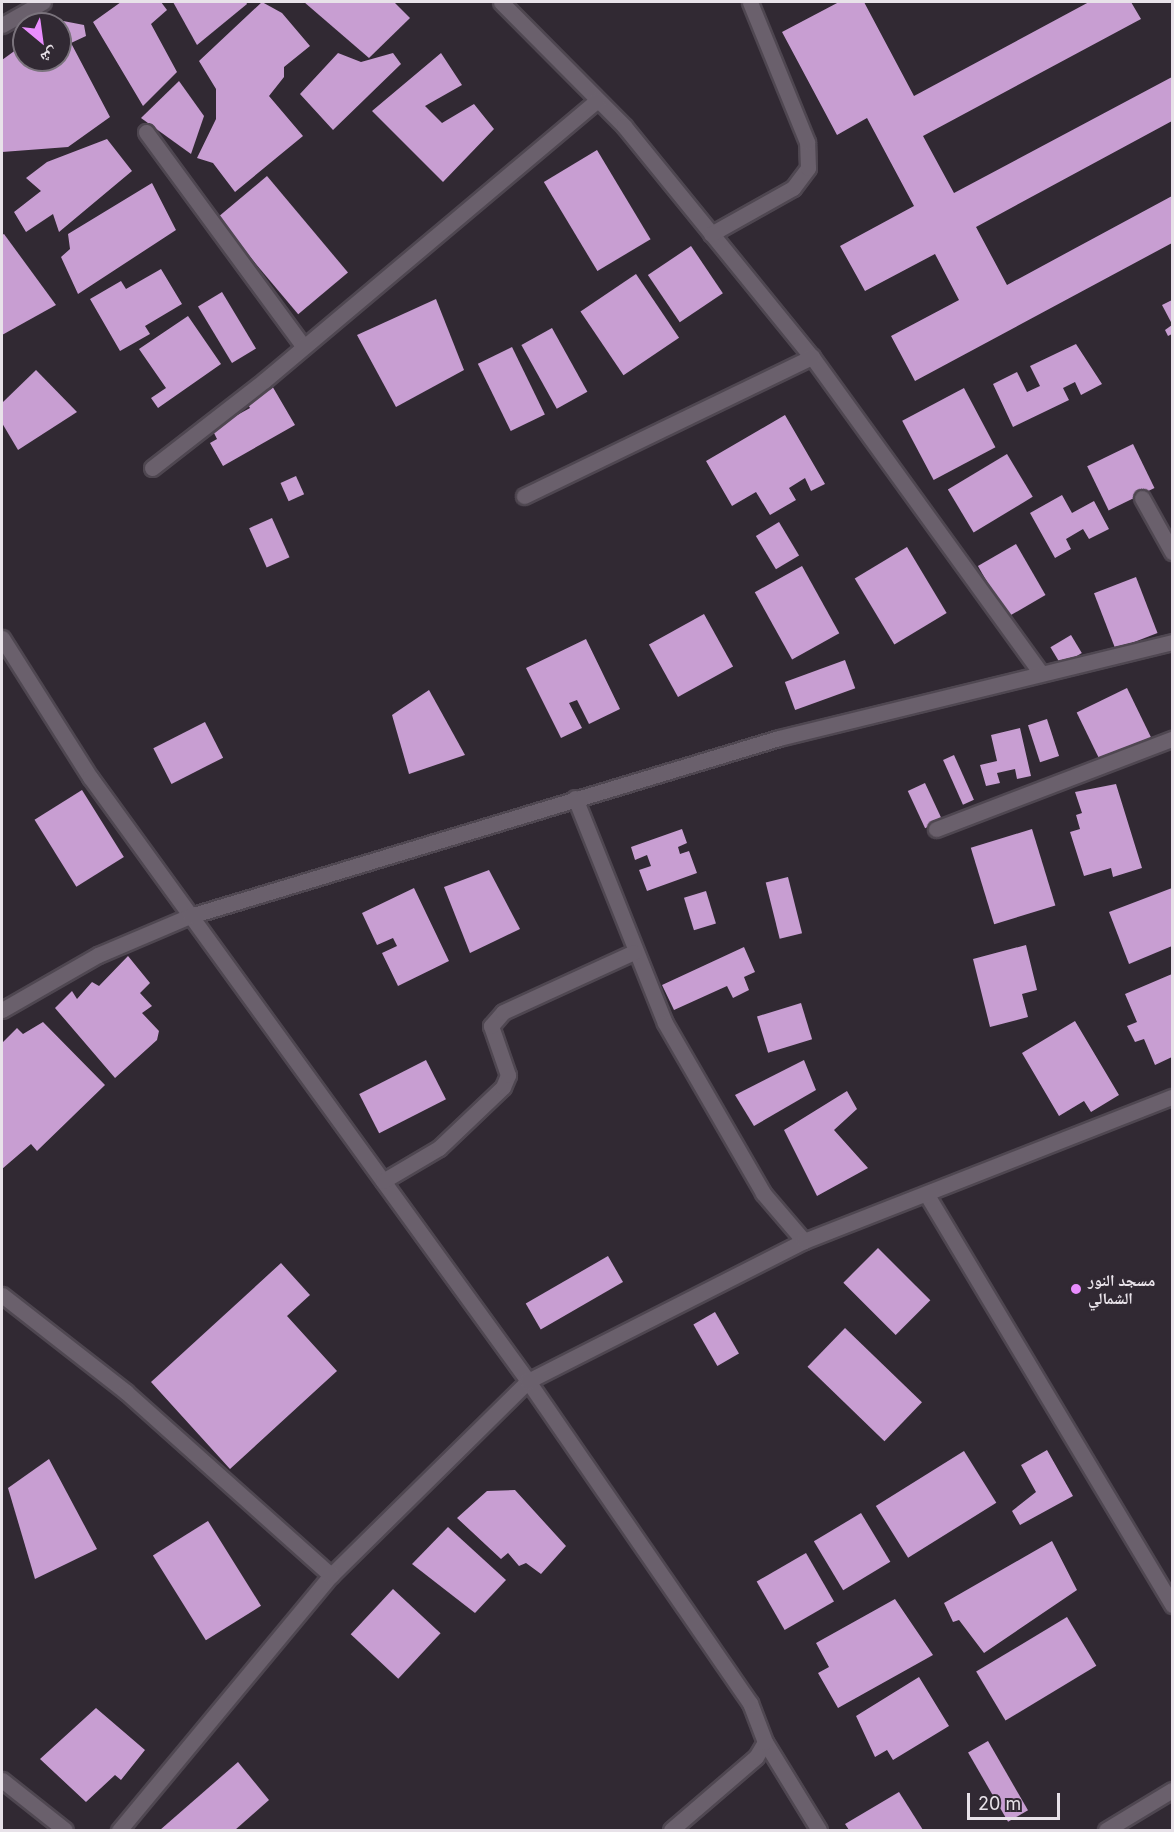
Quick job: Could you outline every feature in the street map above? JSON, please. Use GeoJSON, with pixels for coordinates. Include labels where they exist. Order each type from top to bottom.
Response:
{"type":"FeatureCollection","features":[{"type":"Feature","properties":{"kind":"street"},"geometry":{"type":"LineString","coordinates":[[2,25],[43,2]]}},
{"type":"Feature","properties":{"kind":"street"},"geometry":{"type":"LineString","coordinates":[[501,2],[597,100],[812,357],[1040,672]]}},
{"type":"Feature","properties":{"kind":"street"},"geometry":{"type":"LineString","coordinates":[[711,234],[794,188],[808,168],[807,142],[750,2]]}},
{"type":"Feature","properties":{"kind":"street"},"geometry":{"type":"LineString","coordinates":[[152,468],[303,346],[597,100]]}},
{"type":"Feature","properties":{"kind":"street"},"geometry":{"type":"LineString","coordinates":[[146,132],[303,346]]}},
{"type":"Feature","properties":{"kind":"street"},"geometry":{"type":"LineString","coordinates":[[524,496],[812,357]]}},
{"type":"Feature","properties":{"kind":"street"},"geometry":{"type":"LineString","coordinates":[[1142,498],[1173,552]]}},
{"type":"Feature","properties":{"kind":"street"},"geometry":{"type":"LineString","coordinates":[[2,638],[90,777],[528,1381],[750,1703],[765,1742],[819,1830]]}},
{"type":"Feature","properties":{"kind":"street"},"geometry":{"type":"LineString","coordinates":[[2,1010],[98,955],[190,916],[779,738],[1040,672],[1173,642]]}},
{"type":"Feature","properties":{"kind":"street"},"geometry":{"type":"LineString","coordinates":[[936,829],[1173,739]]}},
{"type":"Feature","properties":{"kind":"street"},"geometry":{"type":"LineString","coordinates":[[575,798],[634,952],[665,1023],[763,1193],[804,1241]]}},
{"type":"Feature","properties":{"kind":"street"},"geometry":{"type":"LineString","coordinates":[[383,1181],[439,1148],[503,1087],[508,1075],[491,1026],[503,1012],[634,952]]}},
{"type":"Feature","properties":{"kind":"street"},"geometry":{"type":"LineString","coordinates":[[119,1830],[331,1575],[528,1381],[804,1241],[927,1195],[1173,1097]]}},
{"type":"Feature","properties":{"kind":"street"},"geometry":{"type":"LineString","coordinates":[[927,1195],[1173,1605]]}},
{"type":"Feature","properties":{"kind":"street"},"geometry":{"type":"LineString","coordinates":[[2,1295],[126,1392],[331,1575]]}},
{"type":"Feature","properties":{"kind":"street"},"geometry":{"type":"LineString","coordinates":[[671,1830],[756,1757],[765,1742]]}},
{"type":"Feature","properties":{"kind":"street"},"geometry":{"type":"LineString","coordinates":[[2,1780],[65,1830]]}},
{"type":"Feature","properties":{"kind":"street"},"geometry":{"type":"LineString","coordinates":[[1106,1830],[1173,1790]]}},
{"type":"Feature","properties":{"kind":"building"},"geometry":{"type":"Polygon","coordinates":[[[121,2],[161,2],[167,10],[151,24],[177,72],[143,106],[93,22],[121,2]]]}},
{"type":"Feature","properties":{"kind":"building"},"geometry":{"type":"Polygon","coordinates":[[[173,2],[246,2],[247,4],[197,45],[173,2]]]}},
{"type":"Feature","properties":{"kind":"building"},"geometry":{"type":"Polygon","coordinates":[[[262,2],[282,13],[310,46],[284,67],[284,77],[269,96],[303,136],[235,192],[213,163],[197,158],[216,119],[216,89],[199,61],[262,2]]]}},
{"type":"Feature","properties":{"kind":"building"},"geometry":{"type":"Polygon","coordinates":[[[304,2],[394,2],[410,18],[369,58],[304,2]]]}},
{"type":"Feature","properties":{"kind":"building"},"geometry":{"type":"Polygon","coordinates":[[[839,2],[864,2],[914,96],[1089,2],[1131,2],[1141,19],[923,136],[954,193],[1172,77],[1172,121],[976,227],[1007,285],[1172,196],[1172,243],[915,381],[891,336],[959,300],[935,254],[865,291],[840,246],[914,206],[867,118],[837,135],[782,32],[839,2]]]}},
{"type":"Feature","properties":{"kind":"building"},"geometry":{"type":"Polygon","coordinates":[[[72,23],[84,25],[86,36],[72,43],[72,23]]]}},
{"type":"Feature","properties":{"kind":"building"},"geometry":{"type":"Polygon","coordinates":[[[72,45],[110,117],[68,147],[2,152],[2,60],[12,53],[12,72],[72,72],[72,45]]]}},
{"type":"Feature","properties":{"kind":"building"},"geometry":{"type":"Polygon","coordinates":[[[338,53],[361,62],[393,53],[401,64],[333,130],[300,94],[338,53]]]}},
{"type":"Feature","properties":{"kind":"building"},"geometry":{"type":"Polygon","coordinates":[[[441,53],[462,85],[425,106],[442,123],[474,104],[494,129],[443,182],[372,111],[441,53]]]}},
{"type":"Feature","properties":{"kind":"building"},"geometry":{"type":"Polygon","coordinates":[[[179,81],[204,116],[191,154],[141,118],[179,81]]]}},
{"type":"Feature","properties":{"kind":"building"},"geometry":{"type":"Polygon","coordinates":[[[107,139],[132,171],[59,232],[53,214],[26,232],[14,212],[41,191],[26,178],[47,162],[107,139]]]}},
{"type":"Feature","properties":{"kind":"building"},"geometry":{"type":"Polygon","coordinates":[[[597,150],[651,239],[597,271],[544,182],[597,150]]]}},
{"type":"Feature","properties":{"kind":"building"},"geometry":{"type":"Polygon","coordinates":[[[267,176],[348,273],[298,314],[217,218],[267,176]]]}},
{"type":"Feature","properties":{"kind":"building"},"geometry":{"type":"Polygon","coordinates":[[[152,183],[176,230],[78,294],[61,257],[70,249],[68,234],[152,183]]]}},
{"type":"Feature","properties":{"kind":"building"},"geometry":{"type":"Polygon","coordinates":[[[4,234],[56,305],[2,335],[2,235],[4,234]]]}},
{"type":"Feature","properties":{"kind":"building"},"geometry":{"type":"Polygon","coordinates":[[[691,246],[723,293],[680,322],[648,275],[691,246]]]}},
{"type":"Feature","properties":{"kind":"building"},"geometry":{"type":"Polygon","coordinates":[[[161,269],[182,304],[145,326],[150,334],[120,351],[90,299],[121,281],[126,289],[161,269]]]}},
{"type":"Feature","properties":{"kind":"building"},"geometry":{"type":"Polygon","coordinates":[[[636,274],[679,338],[624,375],[580,311],[636,274]]]}},
{"type":"Feature","properties":{"kind":"building"},"geometry":{"type":"Polygon","coordinates":[[[222,292],[256,349],[232,363],[198,306],[222,292]]]}},
{"type":"Feature","properties":{"kind":"building"},"geometry":{"type":"Polygon","coordinates":[[[436,299],[464,370],[396,407],[357,335],[436,299]]]}},
{"type":"Feature","properties":{"kind":"building"},"geometry":{"type":"Polygon","coordinates":[[[1172,300],[1172,324],[1162,305],[1172,300]]]}},
{"type":"Feature","properties":{"kind":"building"},"geometry":{"type":"Polygon","coordinates":[[[188,316],[221,364],[158,408],[151,398],[166,388],[139,349],[188,316]]]}},
{"type":"Feature","properties":{"kind":"building"},"geometry":{"type":"Polygon","coordinates":[[[1172,325],[1172,334],[1168,336],[1165,330],[1172,325]]]}},
{"type":"Feature","properties":{"kind":"building"},"geometry":{"type":"Polygon","coordinates":[[[552,328],[587,392],[557,409],[521,345],[552,328]]]}},
{"type":"Feature","properties":{"kind":"building"},"geometry":{"type":"Polygon","coordinates":[[[1076,344],[1102,384],[1081,395],[1075,382],[1063,388],[1069,400],[1013,427],[993,384],[1017,372],[1027,392],[1040,386],[1030,366],[1076,344]]]}},
{"type":"Feature","properties":{"kind":"building"},"geometry":{"type":"Polygon","coordinates":[[[512,347],[545,414],[511,431],[478,364],[512,347]]]}},
{"type":"Feature","properties":{"kind":"building"},"geometry":{"type":"Polygon","coordinates":[[[36,370],[77,412],[18,450],[2,423],[2,403],[36,370]]]}},
{"type":"Feature","properties":{"kind":"building"},"geometry":{"type":"Polygon","coordinates":[[[271,384],[295,425],[223,466],[210,443],[217,439],[212,429],[250,408],[245,399],[271,384]]]}},
{"type":"Feature","properties":{"kind":"building"},"geometry":{"type":"Polygon","coordinates":[[[964,388],[995,447],[934,480],[902,421],[964,388]]]}},
{"type":"Feature","properties":{"kind":"building"},"geometry":{"type":"Polygon","coordinates":[[[785,415],[825,484],[811,491],[805,478],[789,488],[796,500],[770,515],[756,492],[732,506],[706,461],[785,415]]]}},
{"type":"Feature","properties":{"kind":"building"},"geometry":{"type":"Polygon","coordinates":[[[1133,444],[1154,488],[1109,510],[1087,466],[1133,444]]]}},
{"type":"Feature","properties":{"kind":"building"},"geometry":{"type":"Polygon","coordinates":[[[1007,454],[1033,497],[974,532],[948,490],[1007,454]]]}},
{"type":"Feature","properties":{"kind":"building"},"geometry":{"type":"Polygon","coordinates":[[[296,476],[304,494],[289,501],[280,483],[296,476]]]}},
{"type":"Feature","properties":{"kind":"building"},"geometry":{"type":"Polygon","coordinates":[[[1062,495],[1072,513],[1094,501],[1109,529],[1089,539],[1083,529],[1066,539],[1071,549],[1055,558],[1030,513],[1062,495]]]}},
{"type":"Feature","properties":{"kind":"building"},"geometry":{"type":"Polygon","coordinates":[[[272,518],[289,557],[267,567],[249,528],[272,518]]]}},
{"type":"Feature","properties":{"kind":"building"},"geometry":{"type":"Polygon","coordinates":[[[779,522],[799,555],[776,569],[756,536],[779,522]]]}},
{"type":"Feature","properties":{"kind":"building"},"geometry":{"type":"Polygon","coordinates":[[[1016,544],[1046,595],[1007,617],[978,566],[1016,544]]]}},
{"type":"Feature","properties":{"kind":"building"},"geometry":{"type":"Polygon","coordinates":[[[907,547],[947,613],[894,644],[855,578],[907,547]]]}},
{"type":"Feature","properties":{"kind":"building"},"geometry":{"type":"Polygon","coordinates":[[[802,566],[839,633],[792,660],[755,592],[802,566]]]}},
{"type":"Feature","properties":{"kind":"building"},"geometry":{"type":"Polygon","coordinates":[[[1136,577],[1158,633],[1115,649],[1094,593],[1136,577]]]}},
{"type":"Feature","properties":{"kind":"building"},"geometry":{"type":"Polygon","coordinates":[[[704,614],[733,666],[678,697],[649,645],[704,614]]]}},
{"type":"Feature","properties":{"kind":"building"},"geometry":{"type":"Polygon","coordinates":[[[1071,635],[1082,653],[1061,665],[1050,647],[1071,635]]]}},
{"type":"Feature","properties":{"kind":"building"},"geometry":{"type":"Polygon","coordinates":[[[586,639],[620,709],[589,724],[577,700],[569,703],[582,728],[561,738],[526,668],[586,639]]]}},
{"type":"Feature","properties":{"kind":"building"},"geometry":{"type":"Polygon","coordinates":[[[845,660],[855,688],[795,710],[785,682],[845,660]]]}},
{"type":"Feature","properties":{"kind":"building"},"geometry":{"type":"Polygon","coordinates":[[[1127,688],[1151,737],[1101,762],[1077,713],[1127,688]]]}},
{"type":"Feature","properties":{"kind":"building"},"geometry":{"type":"Polygon","coordinates":[[[429,690],[465,755],[409,774],[392,715],[429,690]]]}},
{"type":"Feature","properties":{"kind":"building"},"geometry":{"type":"Polygon","coordinates":[[[1047,719],[1059,756],[1040,762],[1028,725],[1047,719]]]}},
{"type":"Feature","properties":{"kind":"building"},"geometry":{"type":"Polygon","coordinates":[[[205,722],[223,758],[171,784],[153,748],[205,722]]]}},
{"type":"Feature","properties":{"kind":"building"},"geometry":{"type":"Polygon","coordinates":[[[1020,728],[1031,776],[1017,779],[1015,769],[997,773],[1000,783],[986,786],[980,765],[997,761],[991,735],[1020,728]]]}},
{"type":"Feature","properties":{"kind":"building"},"geometry":{"type":"Polygon","coordinates":[[[954,755],[974,800],[963,805],[943,760],[954,755]]]}},
{"type":"Feature","properties":{"kind":"building"},"geometry":{"type":"Polygon","coordinates":[[[925,783],[942,820],[925,828],[908,791],[925,783]]]}},
{"type":"Feature","properties":{"kind":"building"},"geometry":{"type":"Polygon","coordinates":[[[1116,784],[1142,868],[1113,877],[1111,868],[1084,876],[1070,832],[1080,829],[1076,815],[1082,813],[1075,792],[1116,784]]]}},
{"type":"Feature","properties":{"kind":"building"},"geometry":{"type":"Polygon","coordinates":[[[82,790],[124,857],[76,887],[35,820],[82,790]]]}},
{"type":"Feature","properties":{"kind":"building"},"geometry":{"type":"Polygon","coordinates":[[[682,829],[687,843],[678,847],[680,854],[689,851],[697,873],[647,891],[639,870],[651,866],[647,855],[635,860],[631,847],[682,829]]]}},
{"type":"Feature","properties":{"kind":"building"},"geometry":{"type":"Polygon","coordinates":[[[1032,829],[1055,906],[994,924],[971,848],[1032,829]]]}},
{"type":"Feature","properties":{"kind":"building"},"geometry":{"type":"Polygon","coordinates":[[[489,870],[520,929],[470,953],[444,887],[489,870]]]}},
{"type":"Feature","properties":{"kind":"building"},"geometry":{"type":"Polygon","coordinates":[[[788,877],[802,933],[780,939],[766,883],[788,877]]]}},
{"type":"Feature","properties":{"kind":"building"},"geometry":{"type":"Polygon","coordinates":[[[414,888],[449,961],[398,986],[382,953],[397,946],[393,938],[377,945],[362,913],[414,888]]]}},
{"type":"Feature","properties":{"kind":"building"},"geometry":{"type":"Polygon","coordinates":[[[1172,888],[1172,946],[1129,964],[1109,912],[1172,888]]]}},
{"type":"Feature","properties":{"kind":"building"},"geometry":{"type":"Polygon","coordinates":[[[706,891],[716,924],[694,930],[684,898],[706,891]]]}},
{"type":"Feature","properties":{"kind":"building"},"geometry":{"type":"Polygon","coordinates":[[[1026,945],[1037,990],[1022,994],[1028,1017],[990,1027],[973,959],[1026,945]]]}},
{"type":"Feature","properties":{"kind":"building"},"geometry":{"type":"Polygon","coordinates":[[[744,947],[755,972],[744,977],[749,990],[733,998],[727,986],[674,1010],[662,985],[744,947]]]}},
{"type":"Feature","properties":{"kind":"building"},"geometry":{"type":"Polygon","coordinates":[[[128,956],[150,983],[140,993],[152,1006],[142,1013],[159,1031],[157,1040],[115,1078],[55,1008],[72,991],[77,999],[92,982],[99,986],[128,956]]]}},
{"type":"Feature","properties":{"kind":"building"},"geometry":{"type":"Polygon","coordinates":[[[1172,974],[1172,1057],[1155,1065],[1144,1039],[1135,1042],[1127,1026],[1137,1022],[1125,994],[1172,974]]]}},
{"type":"Feature","properties":{"kind":"building"},"geometry":{"type":"Polygon","coordinates":[[[801,1003],[812,1039],[768,1053],[757,1016],[801,1003]]]}},
{"type":"Feature","properties":{"kind":"building"},"geometry":{"type":"Polygon","coordinates":[[[1075,1021],[1119,1095],[1091,1112],[1084,1101],[1059,1116],[1022,1053],[1075,1021]]]}},
{"type":"Feature","properties":{"kind":"building"},"geometry":{"type":"Polygon","coordinates":[[[43,1022],[105,1085],[37,1151],[31,1144],[2,1169],[2,1043],[17,1028],[23,1034],[43,1022]]]}},
{"type":"Feature","properties":{"kind":"building"},"geometry":{"type":"Polygon","coordinates":[[[426,1060],[446,1099],[379,1133],[359,1094],[426,1060]]]}},
{"type":"Feature","properties":{"kind":"building"},"geometry":{"type":"Polygon","coordinates":[[[804,1060],[816,1090],[754,1126],[735,1095],[804,1060]]]}},
{"type":"Feature","properties":{"kind":"building"},"geometry":{"type":"Polygon","coordinates":[[[847,1091],[857,1109],[834,1130],[868,1168],[817,1196],[784,1130],[847,1091]]]}},
{"type":"Feature","properties":{"kind":"building"},"geometry":{"type":"Polygon","coordinates":[[[878,1248],[930,1300],[896,1335],[843,1283],[878,1248]]]}},
{"type":"Feature","properties":{"kind":"building"},"geometry":{"type":"Polygon","coordinates":[[[608,1256],[623,1282],[541,1329],[526,1304],[608,1256]]]}},
{"type":"Feature","properties":{"kind":"building"},"geometry":{"type":"Polygon","coordinates":[[[281,1263],[310,1295],[287,1316],[337,1371],[230,1469],[151,1382],[281,1263]]]}},
{"type":"Feature","properties":{"kind":"building"},"geometry":{"type":"Polygon","coordinates":[[[715,1312],[739,1354],[717,1366],[693,1324],[715,1312]]]}},
{"type":"Feature","properties":{"kind":"building"},"geometry":{"type":"Polygon","coordinates":[[[845,1328],[922,1402],[884,1441],[807,1367],[845,1328]]]}},
{"type":"Feature","properties":{"kind":"building"},"geometry":{"type":"Polygon","coordinates":[[[1047,1450],[1073,1496],[1020,1525],[1012,1511],[1036,1492],[1021,1465],[1047,1450]]]}},
{"type":"Feature","properties":{"kind":"building"},"geometry":{"type":"Polygon","coordinates":[[[964,1451],[996,1503],[908,1558],[876,1506],[964,1451]]]}},
{"type":"Feature","properties":{"kind":"building"},"geometry":{"type":"Polygon","coordinates":[[[49,1459],[97,1549],[35,1579],[8,1488],[49,1459]]]}},
{"type":"Feature","properties":{"kind":"building"},"geometry":{"type":"Polygon","coordinates":[[[515,1490],[566,1546],[541,1574],[526,1563],[519,1566],[508,1553],[501,1559],[457,1518],[487,1491],[515,1490]]]}},
{"type":"Feature","properties":{"kind":"building"},"geometry":{"type":"Polygon","coordinates":[[[861,1513],[890,1562],[843,1590],[814,1541],[861,1513]]]}},
{"type":"Feature","properties":{"kind":"building"},"geometry":{"type":"Polygon","coordinates":[[[208,1521],[261,1606],[206,1640],[153,1555],[208,1521]]]}},
{"type":"Feature","properties":{"kind":"building"},"geometry":{"type":"Polygon","coordinates":[[[448,1527],[506,1580],[475,1613],[412,1564],[448,1527]]]}},
{"type":"Feature","properties":{"kind":"building"},"geometry":{"type":"Polygon","coordinates":[[[1052,1541],[1077,1590],[984,1653],[959,1620],[953,1622],[944,1603],[1052,1541]]]}},
{"type":"Feature","properties":{"kind":"building"},"geometry":{"type":"Polygon","coordinates":[[[806,1553],[834,1601],[785,1630],[757,1582],[806,1553]]]}},
{"type":"Feature","properties":{"kind":"building"},"geometry":{"type":"Polygon","coordinates":[[[393,1589],[441,1633],[398,1679],[351,1634],[393,1589]]]}},
{"type":"Feature","properties":{"kind":"building"},"geometry":{"type":"Polygon","coordinates":[[[895,1599],[933,1655],[838,1708],[818,1673],[829,1667],[816,1643],[895,1599]]]}},
{"type":"Feature","properties":{"kind":"building"},"geometry":{"type":"Polygon","coordinates":[[[1067,1617],[1096,1666],[1005,1720],[976,1672],[1067,1617]]]}},
{"type":"Feature","properties":{"kind":"building"},"geometry":{"type":"Polygon","coordinates":[[[919,1677],[949,1726],[893,1760],[887,1750],[875,1757],[856,1716],[919,1677]]]}},
{"type":"Feature","properties":{"kind":"building"},"geometry":{"type":"Polygon","coordinates":[[[96,1708],[145,1750],[121,1780],[115,1775],[86,1802],[40,1759],[96,1708]]]}},
{"type":"Feature","properties":{"kind":"building"},"geometry":{"type":"Polygon","coordinates":[[[988,1741],[1028,1810],[1008,1822],[968,1752],[988,1741]]]}},
{"type":"Feature","properties":{"kind":"building"},"geometry":{"type":"Polygon","coordinates":[[[238,1762],[269,1800],[235,1830],[160,1830],[238,1762]]]}},
{"type":"Feature","properties":{"kind":"building"},"geometry":{"type":"Polygon","coordinates":[[[899,1792],[923,1830],[849,1830],[845,1824],[899,1792]]]}},
{"type":"Feature","properties":{"kind":"place","name":"مسجد النور الشمالي"},"geometry":{"type":"Point","coordinates":[1076,1289]}}]}
